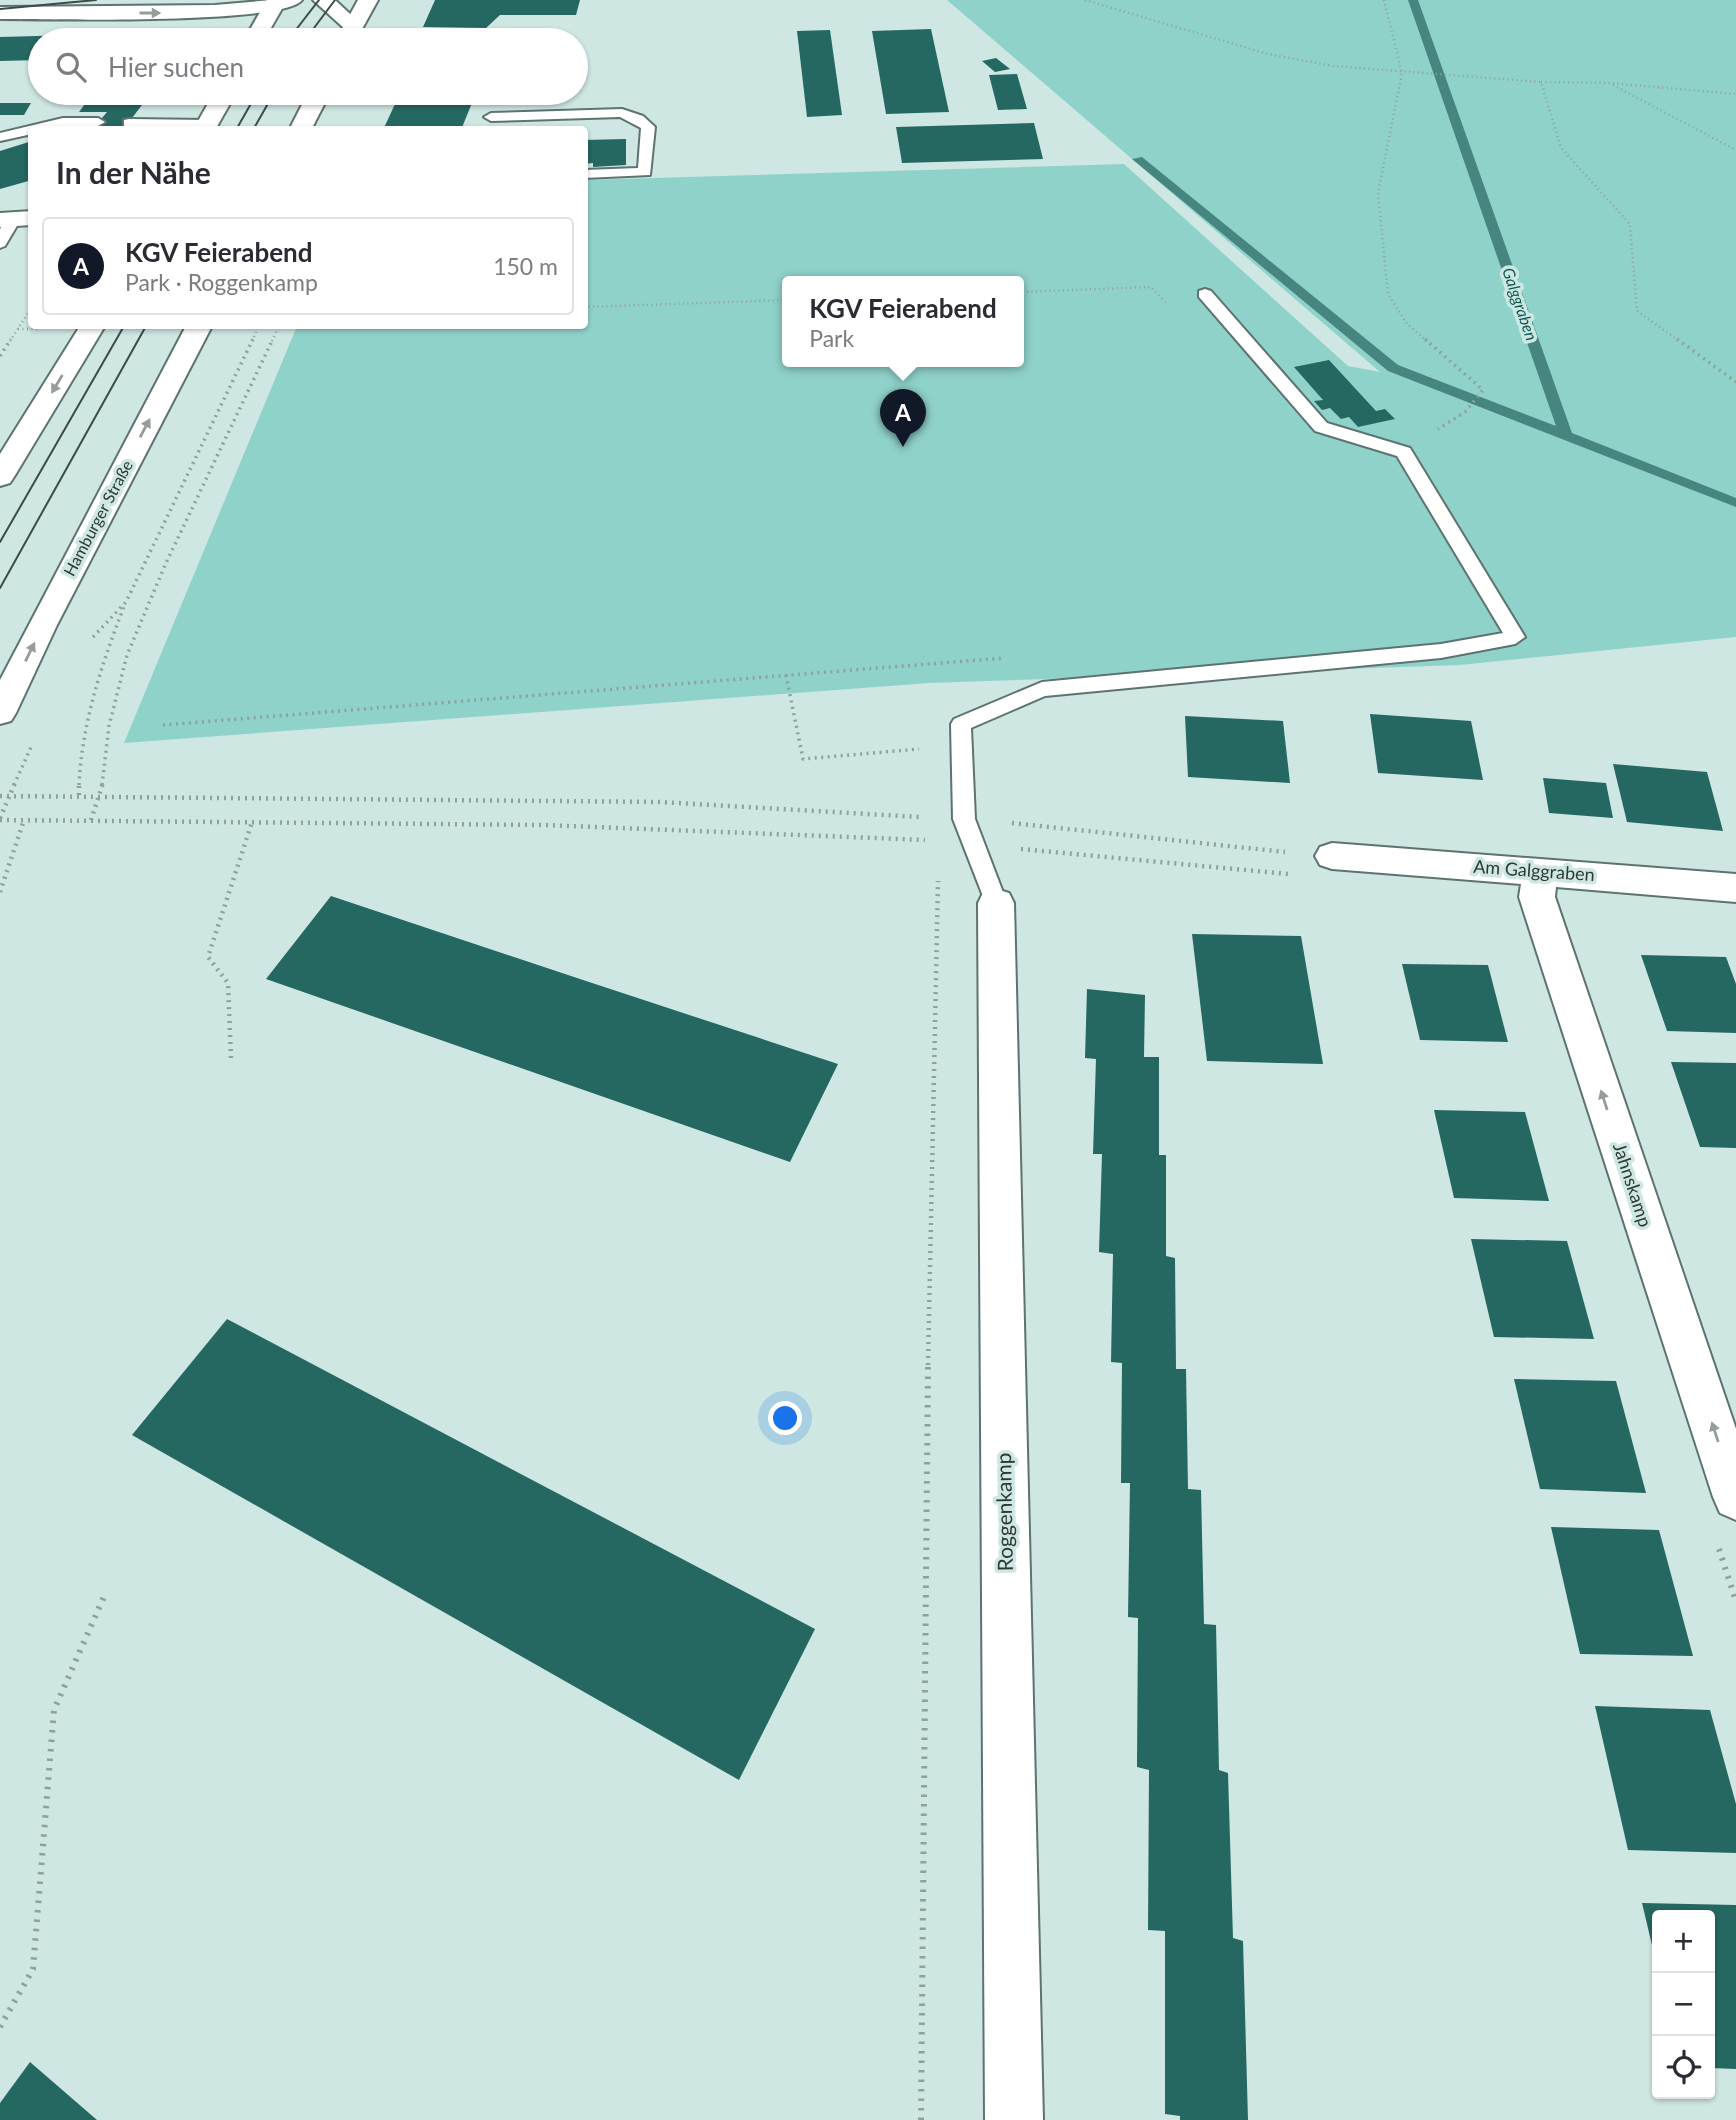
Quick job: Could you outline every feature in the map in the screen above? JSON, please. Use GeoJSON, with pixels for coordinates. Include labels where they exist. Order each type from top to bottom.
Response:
{"type":"FeatureCollection","features":[{"type":"Feature","properties":{"kind":"street"},"geometry":{"type":"LineString","coordinates":[[0,4],[54,0]]}},
{"type":"Feature","properties":{"kind":"street"},"geometry":{"type":"LineString","coordinates":[[323,0],[345,28]]}},
{"type":"Feature","properties":{"kind":"street"},"geometry":{"type":"LineString","coordinates":[[352,28],[368,0]]}},
{"type":"Feature","properties":{"kind":"street"},"geometry":{"type":"LineString","coordinates":[[0,13],[84,6],[160,13],[281,2]]}},
{"type":"Feature","properties":{"kind":"street"},"geometry":{"type":"LineString","coordinates":[[263,28],[281,2]]}},
{"type":"Feature","properties":{"kind":"street"},"geometry":{"type":"LineString","coordinates":[[207,126],[218,105]]}},
{"type":"Feature","properties":{"kind":"street"},"geometry":{"type":"LineString","coordinates":[[302,126],[313,105]]}},
{"type":"Feature","properties":{"kind":"street"},"geometry":{"type":"LineString","coordinates":[[0,477],[90,329]]}},
{"type":"Feature","properties":{"kind":"street","name":"Hamburger Straße"},"geometry":{"type":"LineString","coordinates":[[0,713],[54,603],[197,329]]}},
{"type":"Feature","properties":{"kind":"street","name":"Am Galggraben"},"geometry":{"type":"LineString","coordinates":[[1332,856],[1736,888]]}},
{"type":"Feature","properties":{"kind":"street","name":"Jahnskamp"},"geometry":{"type":"LineString","coordinates":[[1541,871],[1537,897],[1736,1497]]}},
{"type":"Feature","properties":{"kind":"street","name":"Roggenkamp"},"geometry":{"type":"LineString","coordinates":[[996,903],[1014,2120]]}},
{"type":"Feature","properties":{"kind":"lane"},"geometry":{"type":"LineString","coordinates":[[491,117],[622,113],[638,119],[648,127],[645,172],[588,174]]}},
{"type":"Feature","properties":{"kind":"lane"},"geometry":{"type":"LineString","coordinates":[[46,126],[63,122],[98,122]]}},
{"type":"Feature","properties":{"kind":"lane"},"geometry":{"type":"LineString","coordinates":[[129,123],[187,126]]}},
{"type":"Feature","properties":{"kind":"lane"},"geometry":{"type":"LineString","coordinates":[[0,137],[28,130]]}},
{"type":"Feature","properties":{"kind":"lane"},"geometry":{"type":"LineString","coordinates":[[0,243],[15,219]]}},
{"type":"Feature","properties":{"kind":"lane"},"geometry":{"type":"LineString","coordinates":[[996,903],[964,818],[961,724],[1042,689],[1441,651],[1515,637],[1404,452],[1321,427],[1205,294]]}},
{"type":"Feature","properties":{"kind":"path"},"geometry":{"type":"LineString","coordinates":[[1084,0],[1268,54],[1333,66],[1463,78],[1610,83],[1736,94]]}},
{"type":"Feature","properties":{"kind":"path"},"geometry":{"type":"LineString","coordinates":[[1384,0],[1402,73],[1378,193],[1388,294],[1407,324],[1483,390],[1465,412]]}},
{"type":"Feature","properties":{"kind":"path"},"geometry":{"type":"LineString","coordinates":[[1541,82],[1561,148],[1630,223],[1637,311],[1736,382]]}},
{"type":"Feature","properties":{"kind":"path"},"geometry":{"type":"LineString","coordinates":[[1610,83],[1736,150]]}},
{"type":"Feature","properties":{"kind":"path"},"geometry":{"type":"LineString","coordinates":[[1024,292],[1151,287],[1169,306]]}},
{"type":"Feature","properties":{"kind":"path"},"geometry":{"type":"LineString","coordinates":[[588,307],[782,300]]}},
{"type":"Feature","properties":{"kind":"path"},"geometry":{"type":"LineString","coordinates":[[0,356],[28,313]]}},
{"type":"Feature","properties":{"kind":"path"},"geometry":{"type":"LineString","coordinates":[[79,795],[79,761],[90,703],[106,650],[126,602],[258,329]]}},
{"type":"Feature","properties":{"kind":"path"},"geometry":{"type":"LineString","coordinates":[[91,820],[105,777],[109,726],[127,655],[166,563],[278,329]]}},
{"type":"Feature","properties":{"kind":"path"},"geometry":{"type":"LineString","coordinates":[[91,640],[126,602]]}},
{"type":"Feature","properties":{"kind":"path"},"geometry":{"type":"LineString","coordinates":[[163,724],[1009,658]]}},
{"type":"Feature","properties":{"kind":"path"},"geometry":{"type":"LineString","coordinates":[[786,675],[803,759],[961,745]]}},
{"type":"Feature","properties":{"kind":"path"},"geometry":{"type":"LineString","coordinates":[[35,740],[0,819],[544,825],[864,835],[1315,876],[1332,856]]}},
{"type":"Feature","properties":{"kind":"path"},"geometry":{"type":"LineString","coordinates":[[0,796],[660,802],[964,818],[1332,856]]}},
{"type":"Feature","properties":{"kind":"path"},"geometry":{"type":"LineString","coordinates":[[0,892],[24,820]]}},
{"type":"Feature","properties":{"kind":"path"},"geometry":{"type":"LineString","coordinates":[[231,1058],[228,983],[208,957],[252,822]]}},
{"type":"Feature","properties":{"kind":"path"},"geometry":{"type":"LineString","coordinates":[[921,2120],[929,1227],[939,842]]}},
{"type":"Feature","properties":{"kind":"path"},"geometry":{"type":"LineString","coordinates":[[0,2027],[33,1969],[54,1710],[106,1592]]}},
{"type":"Feature","properties":{"kind":"shaded area"},"geometry":{"type":"Polygon","coordinates":[[[947,0],[1736,0],[1736,637],[1460,665],[929,683],[124,743],[296,329],[588,329],[588,180],[1124,164],[1348,366],[1380,372],[947,0]]]}},
{"type":"Feature","properties":{"kind":"building"},"geometry":{"type":"Polygon","coordinates":[[[435,0],[580,0],[576,15],[500,15],[486,28],[423,27],[435,0]]]}},
{"type":"Feature","properties":{"kind":"building"},"geometry":{"type":"Polygon","coordinates":[[[931,29],[949,112],[886,114],[872,31],[931,29]]]}},
{"type":"Feature","properties":{"kind":"building"},"geometry":{"type":"Polygon","coordinates":[[[830,30],[842,115],[807,117],[797,31],[830,30]]]}},
{"type":"Feature","properties":{"kind":"building"},"geometry":{"type":"Polygon","coordinates":[[[28,36],[28,60],[0,61],[0,37],[28,36]]]}},
{"type":"Feature","properties":{"kind":"building"},"geometry":{"type":"Polygon","coordinates":[[[996,58],[1010,69],[995,72],[982,61],[996,58]]]}},
{"type":"Feature","properties":{"kind":"building"},"geometry":{"type":"Polygon","coordinates":[[[1017,74],[1027,109],[998,110],[989,75],[1017,74]]]}},
{"type":"Feature","properties":{"kind":"building"},"geometry":{"type":"Polygon","coordinates":[[[0,103],[30,105],[24,115],[0,115],[0,103]]]}},
{"type":"Feature","properties":{"kind":"building"},"geometry":{"type":"Polygon","coordinates":[[[84,105],[142,105],[126,126],[95,126],[107,112],[79,112],[84,105]]]}},
{"type":"Feature","properties":{"kind":"building"},"geometry":{"type":"Polygon","coordinates":[[[394,105],[471,105],[463,126],[385,126],[394,105]]]}},
{"type":"Feature","properties":{"kind":"building"},"geometry":{"type":"Polygon","coordinates":[[[1034,123],[1043,159],[902,163],[896,127],[1034,123]]]}},
{"type":"Feature","properties":{"kind":"building"},"geometry":{"type":"Polygon","coordinates":[[[626,139],[626,165],[593,167],[593,163],[588,164],[588,140],[626,139]]]}},
{"type":"Feature","properties":{"kind":"building"},"geometry":{"type":"Polygon","coordinates":[[[28,142],[28,181],[0,189],[0,151],[28,142]]]}},
{"type":"Feature","properties":{"kind":"building"},"geometry":{"type":"Polygon","coordinates":[[[1329,360],[1376,411],[1385,409],[1395,419],[1358,427],[1349,417],[1341,419],[1330,408],[1322,410],[1314,401],[1323,400],[1294,367],[1329,360]]]}},
{"type":"Feature","properties":{"kind":"building"},"geometry":{"type":"Polygon","coordinates":[[[1370,714],[1471,721],[1483,780],[1378,773],[1370,714]]]}},
{"type":"Feature","properties":{"kind":"building"},"geometry":{"type":"Polygon","coordinates":[[[1185,716],[1283,721],[1290,783],[1188,777],[1185,716]]]}},
{"type":"Feature","properties":{"kind":"building"},"geometry":{"type":"Polygon","coordinates":[[[1613,764],[1707,772],[1723,831],[1627,822],[1613,764]]]}},
{"type":"Feature","properties":{"kind":"building"},"geometry":{"type":"Polygon","coordinates":[[[1543,778],[1606,783],[1613,818],[1549,813],[1543,778]]]}},
{"type":"Feature","properties":{"kind":"building"},"geometry":{"type":"Polygon","coordinates":[[[331,896],[838,1064],[790,1162],[266,979],[331,896]]]}},
{"type":"Feature","properties":{"kind":"building"},"geometry":{"type":"Polygon","coordinates":[[[1192,934],[1301,936],[1323,1064],[1207,1061],[1192,934]]]}},
{"type":"Feature","properties":{"kind":"building"},"geometry":{"type":"Polygon","coordinates":[[[1641,955],[1726,957],[1736,984],[1736,1033],[1667,1031],[1641,955]]]}},
{"type":"Feature","properties":{"kind":"building"},"geometry":{"type":"Polygon","coordinates":[[[1402,964],[1488,965],[1508,1042],[1420,1040],[1402,964]]]}},
{"type":"Feature","properties":{"kind":"building"},"geometry":{"type":"Polygon","coordinates":[[[1087,989],[1145,995],[1144,1057],[1159,1057],[1159,1155],[1166,1155],[1166,1256],[1175,1258],[1176,1369],[1186,1369],[1188,1489],[1201,1490],[1204,1624],[1216,1625],[1219,1770],[1228,1773],[1233,1938],[1243,1941],[1248,2120],[1180,2120],[1180,2116],[1165,2114],[1165,1931],[1148,1930],[1149,1770],[1137,1767],[1138,1618],[1128,1617],[1130,1483],[1121,1483],[1122,1363],[1111,1362],[1113,1254],[1099,1252],[1102,1154],[1093,1154],[1096,1059],[1085,1058],[1087,989]]]}},
{"type":"Feature","properties":{"kind":"building"},"geometry":{"type":"Polygon","coordinates":[[[1671,1062],[1736,1063],[1736,1148],[1700,1147],[1671,1062]]]}},
{"type":"Feature","properties":{"kind":"building"},"geometry":{"type":"Polygon","coordinates":[[[1434,1110],[1525,1112],[1549,1201],[1454,1198],[1434,1110]]]}},
{"type":"Feature","properties":{"kind":"building"},"geometry":{"type":"Polygon","coordinates":[[[1471,1239],[1567,1241],[1594,1339],[1494,1337],[1471,1239]]]}},
{"type":"Feature","properties":{"kind":"building"},"geometry":{"type":"Polygon","coordinates":[[[227,1319],[815,1629],[739,1780],[132,1435],[227,1319]]]}},
{"type":"Feature","properties":{"kind":"building"},"geometry":{"type":"Polygon","coordinates":[[[1514,1379],[1616,1381],[1646,1493],[1540,1489],[1514,1379]]]}},
{"type":"Feature","properties":{"kind":"building"},"geometry":{"type":"Polygon","coordinates":[[[1551,1527],[1659,1530],[1693,1656],[1580,1654],[1551,1527]]]}},
{"type":"Feature","properties":{"kind":"building"},"geometry":{"type":"Polygon","coordinates":[[[1595,1706],[1710,1710],[1736,1804],[1736,1853],[1628,1850],[1595,1706]]]}},
{"type":"Feature","properties":{"kind":"building"},"geometry":{"type":"Polygon","coordinates":[[[1642,1903],[1736,1905],[1736,2069],[1715,2068],[1715,1910],[1652,1910],[1652,1945],[1642,1903]]]}},
{"type":"Feature","properties":{"kind":"building"},"geometry":{"type":"Polygon","coordinates":[[[30,2062],[97,2120],[0,2120],[0,2103],[30,2062]]]}},
{"type":"Feature","properties":{"kind":"waterway","name":"Galggraben"},"geometry":{"type":"LineString","coordinates":[[1413,0],[1566,435]]}},
{"type":"Feature","properties":{"kind":"waterway"},"geometry":{"type":"LineString","coordinates":[[1138,159],[1393,368],[1566,435]]}},
{"type":"Feature","properties":{"kind":"waterway","name":"Galggraben"},"geometry":{"type":"LineString","coordinates":[[1566,435],[1736,503]]}},
{"type":"Feature","properties":{"kind":"tram line"},"geometry":{"type":"LineString","coordinates":[[0,9],[96,0]]}},
{"type":"Feature","properties":{"kind":"tram line"},"geometry":{"type":"LineString","coordinates":[[297,28],[319,0]]}},
{"type":"Feature","properties":{"kind":"tram line"},"geometry":{"type":"LineString","coordinates":[[314,28],[335,0]]}},
{"type":"Feature","properties":{"kind":"tram line"},"geometry":{"type":"LineString","coordinates":[[238,126],[250,105]]}},
{"type":"Feature","properties":{"kind":"tram line"},"geometry":{"type":"LineString","coordinates":[[255,126],[267,105]]}},
{"type":"Feature","properties":{"kind":"tram line"},"geometry":{"type":"LineString","coordinates":[[0,542],[122,329]]}},
{"type":"Feature","properties":{"kind":"tram line"},"geometry":{"type":"LineString","coordinates":[[0,588],[144,329]]}},
{"type":"Feature","properties":{"kind":"place","name":"KGV Feierabend"},"geometry":{"type":"Point","coordinates":[903,447]}}]}
